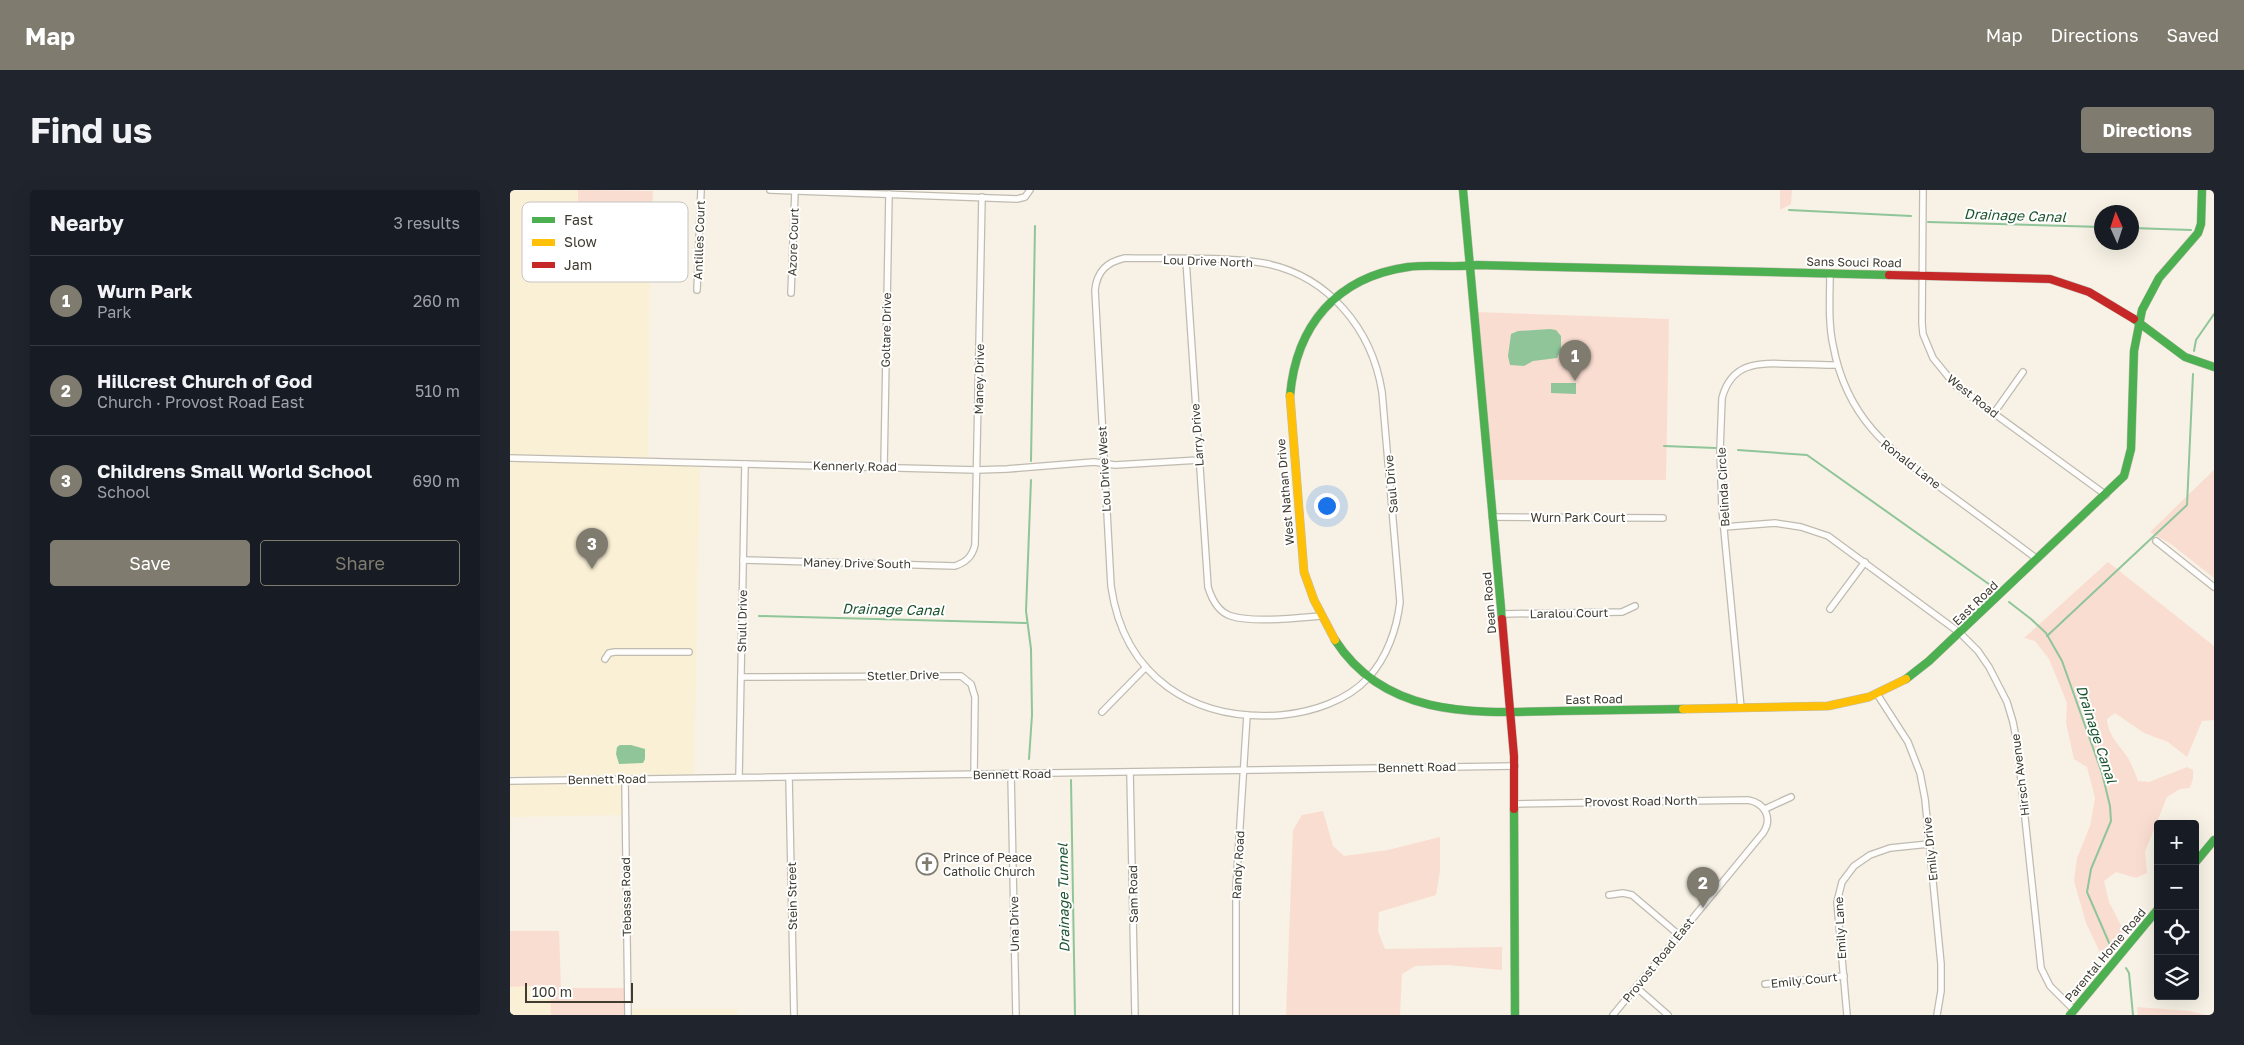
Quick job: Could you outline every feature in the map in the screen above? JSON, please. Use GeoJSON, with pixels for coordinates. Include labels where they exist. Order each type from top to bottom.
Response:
{"type":"FeatureCollection","features":[{"type":"Feature","properties":{"kind":"street","name":"Antilles Court"},"geometry":{"type":"LineString","coordinates":[[697,290],[701,190]]}},
{"type":"Feature","properties":{"kind":"street"},"geometry":{"type":"LineString","coordinates":[[770,190],[1016,199],[1025,197],[1030,190]]}},
{"type":"Feature","properties":{"kind":"street","name":"Dean Road"},"geometry":{"type":"LineString","coordinates":[[1462,190],[1511,711],[1515,804],[1515,1015]]}},
{"type":"Feature","properties":{"kind":"street","name":"West Road"},"geometry":{"type":"LineString","coordinates":[[1923,190],[1922,323],[1923,334],[1934,358],[1956,385],[2106,495]]}},
{"type":"Feature","properties":{"kind":"street","name":"East Road"},"geometry":{"type":"LineString","coordinates":[[1369,678],[1401,694],[1437,707],[1472,712],[1828,706],[1856,701],[1877,694],[1917,672],[2124,476],[2130,462],[2134,358],[2139,323],[2154,285],[2198,233],[2201,224],[2202,190]]}},
{"type":"Feature","properties":{"kind":"street","name":"Azore Court"},"geometry":{"type":"LineString","coordinates":[[791,293],[795,191]]}},
{"type":"Feature","properties":{"kind":"street","name":"Goltare Drive"},"geometry":{"type":"LineString","coordinates":[[884,467],[889,194]]}},
{"type":"Feature","properties":{"kind":"street","name":"Maney Drive"},"geometry":{"type":"LineString","coordinates":[[969,558],[976,545],[982,197]]}},
{"type":"Feature","properties":{"kind":"street","name":"Lou Drive North"},"geometry":{"type":"LineString","coordinates":[[1106,265],[1125,258],[1265,264],[1299,276],[1333,297]]}},
{"type":"Feature","properties":{"kind":"street","name":"Larry Drive"},"geometry":{"type":"LineString","coordinates":[[1186,260],[1198,460],[1208,587],[1211,597],[1219,608],[1232,616],[1243,618],[1321,616]]}},
{"type":"Feature","properties":{"kind":"street","name":"Lou Drive West"},"geometry":{"type":"LineString","coordinates":[[1106,265],[1096,280],[1095,290],[1104,464],[1114,605],[1126,636],[1146,667],[1160,682],[1186,699],[1221,712],[1247,715],[1305,712],[1335,700],[1369,678]]}},
{"type":"Feature","properties":{"kind":"street","name":"Sans Souci Road"},"geometry":{"type":"LineString","coordinates":[[1333,297],[1368,277],[1397,268],[1423,266],[2034,278],[2066,282],[2095,293],[2191,361],[2214,367]]}},
{"type":"Feature","properties":{"kind":"street","name":"Ronald Lane"},"geometry":{"type":"LineString","coordinates":[[1830,273],[1830,328],[1837,365],[1853,403],[1877,437],[1900,458],[2038,559]]}},
{"type":"Feature","properties":{"kind":"street","name":"West Nathan Drive"},"geometry":{"type":"LineString","coordinates":[[1333,297],[1317,317],[1303,341],[1292,370],[1289,392],[1301,558],[1312,597],[1321,616],[1351,660],[1369,678]]}},
{"type":"Feature","properties":{"kind":"street","name":"Saul Drive"},"geometry":{"type":"LineString","coordinates":[[1333,297],[1352,317],[1375,361],[1382,392],[1387,441],[1400,602],[1395,631],[1369,678]]}},
{"type":"Feature","properties":{"kind":"street","name":"Belinda Circle"},"geometry":{"type":"LineString","coordinates":[[1741,708],[1724,527],[1720,450],[1722,398],[1729,382],[1740,370],[1755,364],[1837,365]]}},
{"type":"Feature","properties":{"kind":"street"},"geometry":{"type":"LineString","coordinates":[[1994,413],[2023,372]]}},
{"type":"Feature","properties":{"kind":"street","name":"Kennerly Road"},"geometry":{"type":"LineString","coordinates":[[510,458],[977,470],[1007,470],[1094,462],[1114,465],[1198,460]]}},
{"type":"Feature","properties":{"kind":"street","name":"Shull Drive"},"geometry":{"type":"LineString","coordinates":[[739,778],[745,464]]}},
{"type":"Feature","properties":{"kind":"street","name":"Wurn Park Court"},"geometry":{"type":"LineString","coordinates":[[1492,517],[1663,518]]}},
{"type":"Feature","properties":{"kind":"street","name":"Hirsch Avenue"},"geometry":{"type":"LineString","coordinates":[[1724,527],[1762,523],[1801,527],[1833,539],[1960,632],[1978,651],[1989,667],[2007,702],[2013,722],[2017,743],[2039,960],[2044,978],[2072,1012]]}},
{"type":"Feature","properties":{"kind":"street"},"geometry":{"type":"LineString","coordinates":[[2156,541],[2214,587]]}},
{"type":"Feature","properties":{"kind":"street","name":"Maney Drive South"},"geometry":{"type":"LineString","coordinates":[[743,560],[955,566],[969,558]]}},
{"type":"Feature","properties":{"kind":"street"},"geometry":{"type":"LineString","coordinates":[[1830,609],[1865,562]]}},
{"type":"Feature","properties":{"kind":"street","name":"Laralou Court"},"geometry":{"type":"LineString","coordinates":[[1502,614],[1622,612],[1635,606]]}},
{"type":"Feature","properties":{"kind":"street"},"geometry":{"type":"LineString","coordinates":[[605,659],[610,653],[615,652],[690,652]]}},
{"type":"Feature","properties":{"kind":"street"},"geometry":{"type":"LineString","coordinates":[[1102,712],[1146,667]]}},
{"type":"Feature","properties":{"kind":"street","name":"Stetler Drive"},"geometry":{"type":"LineString","coordinates":[[741,677],[961,676],[972,684],[975,696],[974,774]]}},
{"type":"Feature","properties":{"kind":"street","name":"Emily Drive"},"geometry":{"type":"LineString","coordinates":[[1877,694],[1901,730],[1916,758],[1923,787],[1941,964],[1941,991],[1937,1015]]}},
{"type":"Feature","properties":{"kind":"street","name":"Randy Road"},"geometry":{"type":"LineString","coordinates":[[1236,1015],[1236,888],[1247,715]]}},
{"type":"Feature","properties":{"kind":"street","name":"Bennett Road"},"geometry":{"type":"LineString","coordinates":[[510,781],[1514,766]]}},
{"type":"Feature","properties":{"kind":"street","name":"Sam Road"},"geometry":{"type":"LineString","coordinates":[[1130,772],[1135,1015]]}},
{"type":"Feature","properties":{"kind":"street","name":"Una Drive"},"geometry":{"type":"LineString","coordinates":[[1011,774],[1016,1015]]}},
{"type":"Feature","properties":{"kind":"street","name":"Stein Street"},"geometry":{"type":"LineString","coordinates":[[789,777],[794,1015]]}},
{"type":"Feature","properties":{"kind":"street","name":"Tebassa Road"},"geometry":{"type":"LineString","coordinates":[[625,780],[628,1015]]}},
{"type":"Feature","properties":{"kind":"street"},"geometry":{"type":"LineString","coordinates":[[1765,809],[1791,797]]}},
{"type":"Feature","properties":{"kind":"street","name":"Provost Road North"},"geometry":{"type":"LineString","coordinates":[[1515,804],[1748,800],[1760,804],[1765,809]]}},
{"type":"Feature","properties":{"kind":"street","name":"Provost Road East"},"geometry":{"type":"LineString","coordinates":[[1613,1015],[1763,833],[1767,822],[1765,809]]}},
{"type":"Feature","properties":{"kind":"street"},"geometry":{"type":"LineString","coordinates":[[2199,858],[2214,840]]}},
{"type":"Feature","properties":{"kind":"street","name":"Emily Lane"},"geometry":{"type":"LineString","coordinates":[[1848,1015],[1837,902],[1838,892],[1847,874],[1861,860],[1879,851],[1929,844]]}},
{"type":"Feature","properties":{"kind":"street"},"geometry":{"type":"LineString","coordinates":[[1610,895],[1623,892],[1632,895],[1679,935]]}},
{"type":"Feature","properties":{"kind":"street","name":"Parental Home Road"},"geometry":{"type":"LineString","coordinates":[[2072,1012],[2157,910]]}},
{"type":"Feature","properties":{"kind":"street","name":"Emily Court"},"geometry":{"type":"LineString","coordinates":[[1765,984],[1844,976]]}},
{"type":"Feature","properties":{"kind":"street"},"geometry":{"type":"LineString","coordinates":[[1636,987],[1668,1015]]}},
{"type":"Feature","properties":{"kind":"shaded area"},"geometry":{"type":"Polygon","coordinates":[[[578,190],[578,202],[522,202],[522,282],[650,282],[648,457],[510,454],[510,191],[578,190]]]}},
{"type":"Feature","properties":{"kind":"shaded area"},"geometry":{"type":"Polygon","coordinates":[[[578,190],[653,191],[652,202],[578,202],[578,190]]]}},
{"type":"Feature","properties":{"kind":"shaded area"},"geometry":{"type":"Polygon","coordinates":[[[1780,190],[1792,190],[1791,204],[1780,210],[1780,190]]]}},
{"type":"Feature","properties":{"kind":"shaded area"},"geometry":{"type":"Polygon","coordinates":[[[1476,312],[1669,319],[1666,480],[1493,480],[1476,312]]]}},
{"type":"Feature","properties":{"kind":"shaded area"},"geometry":{"type":"Polygon","coordinates":[[[1556,330],[1561,336],[1561,349],[1557,358],[1533,361],[1524,366],[1510,365],[1508,356],[1511,334],[1518,331],[1556,330]]]}},
{"type":"Feature","properties":{"kind":"shaded area"},"geometry":{"type":"Polygon","coordinates":[[[1551,383],[1576,383],[1576,394],[1551,393],[1551,383]]]}},
{"type":"Feature","properties":{"kind":"shaded area"},"geometry":{"type":"Polygon","coordinates":[[[510,461],[700,466],[694,774],[510,776],[510,461]]]}},
{"type":"Feature","properties":{"kind":"shaded area"},"geometry":{"type":"Polygon","coordinates":[[[2214,470],[2214,578],[2171,544],[2150,532],[2214,470]]]}},
{"type":"Feature","properties":{"kind":"shaded area"},"geometry":{"type":"Polygon","coordinates":[[[2108,562],[2214,646],[2214,720],[2202,721],[2187,757],[2168,742],[2144,733],[2115,713],[2107,719],[2109,730],[2128,758],[2138,781],[2149,782],[2187,767],[2193,770],[2193,778],[2190,788],[2180,789],[2167,797],[2158,820],[2154,820],[2154,830],[2145,852],[2147,873],[2136,878],[2116,872],[2104,881],[2109,902],[2125,933],[2103,959],[2086,923],[2074,881],[2077,858],[2090,826],[2095,798],[2087,767],[2074,759],[2066,723],[2067,703],[2049,659],[2035,641],[2024,638],[2108,562]]]}},
{"type":"Feature","properties":{"kind":"shaded area"},"geometry":{"type":"Polygon","coordinates":[[[620,745],[631,745],[645,749],[643,763],[619,764],[616,754],[617,747],[620,745]]]}},
{"type":"Feature","properties":{"kind":"shaded area"},"geometry":{"type":"Polygon","coordinates":[[[614,782],[620,784],[621,788],[622,815],[511,817],[510,912],[510,783],[614,782]]]}},
{"type":"Feature","properties":{"kind":"shaded area"},"geometry":{"type":"Polygon","coordinates":[[[1323,811],[1333,846],[1344,856],[1388,850],[1440,837],[1440,871],[1436,895],[1379,912],[1378,931],[1385,949],[1502,947],[1502,970],[1447,965],[1415,966],[1402,974],[1400,1015],[1286,1015],[1293,830],[1302,815],[1323,811]]]}},
{"type":"Feature","properties":{"kind":"shaded area"},"geometry":{"type":"Polygon","coordinates":[[[510,931],[559,931],[561,988],[624,988],[624,1015],[551,1015],[550,985],[510,987],[510,931]]]}},
{"type":"Feature","properties":{"kind":"shaded area"},"geometry":{"type":"Polygon","coordinates":[[[550,985],[551,1015],[510,1015],[510,986],[550,985]]]}},
{"type":"Feature","properties":{"kind":"shaded area"},"geometry":{"type":"Polygon","coordinates":[[[2137,1007],[2189,1011],[2206,1015],[2138,1015],[2137,1007]]]}},
{"type":"Feature","properties":{"kind":"shaded area"},"geometry":{"type":"Polygon","coordinates":[[[632,1009],[737,1009],[737,1015],[632,1015],[632,1009]]]}},
{"type":"Feature","properties":{"kind":"waterway","name":"Drainage Canal"},"geometry":{"type":"LineString","coordinates":[[1789,210],[1911,216]]}},
{"type":"Feature","properties":{"kind":"waterway","name":"Drainage Canal"},"geometry":{"type":"LineString","coordinates":[[1928,222],[2094,227]]}},
{"type":"Feature","properties":{"kind":"waterway","name":"Drainage Canal"},"geometry":{"type":"LineString","coordinates":[[1031,461],[1035,226]]}},
{"type":"Feature","properties":{"kind":"waterway","name":"Drainage Canal"},"geometry":{"type":"LineString","coordinates":[[2139,228],[2191,230]]}},
{"type":"Feature","properties":{"kind":"waterway"},"geometry":{"type":"LineString","coordinates":[[2194,351],[2196,340],[2214,314]]}},
{"type":"Feature","properties":{"kind":"waterway"},"geometry":{"type":"LineString","coordinates":[[2047,636],[2187,505],[2193,374]]}},
{"type":"Feature","properties":{"kind":"waterway"},"geometry":{"type":"LineString","coordinates":[[1664,446],[1716,448]]}},
{"type":"Feature","properties":{"kind":"waterway","name":"Drainage Canal"},"geometry":{"type":"LineString","coordinates":[[1738,450],[1807,455],[1993,587]]}},
{"type":"Feature","properties":{"kind":"waterway","name":"Drainage Canal"},"geometry":{"type":"LineString","coordinates":[[1029,759],[1032,715],[1031,649],[1026,611],[1031,480]]}},
{"type":"Feature","properties":{"kind":"waterway","name":"Drainage Canal"},"geometry":{"type":"LineString","coordinates":[[2009,602],[2046,633],[2062,661],[2102,773],[2110,806],[2111,821],[2091,869],[2087,892],[2110,945]]}},
{"type":"Feature","properties":{"kind":"waterway","name":"Drainage Canal"},"geometry":{"type":"LineString","coordinates":[[759,616],[1026,623]]}},
{"type":"Feature","properties":{"kind":"waterway","name":"Drainage Tunnel"},"geometry":{"type":"LineString","coordinates":[[1071,780],[1075,1015]]}},
{"type":"Feature","properties":{"kind":"waterway","name":"Drainage Canal"},"geometry":{"type":"LineString","coordinates":[[2126,968],[2129,973],[2133,1015]]}},
{"type":"Feature","properties":{"kind":"traffic: fast"},"geometry":{"type":"LineString","coordinates":[[1463,190],[1502,619]]}},
{"type":"Feature","properties":{"kind":"traffic: fast"},"geometry":{"type":"LineString","coordinates":[[1906,679],[1929,661],[2124,476],[2131,449],[2134,351],[2142,310],[2159,278],[2198,233],[2201,224],[2202,190]]}},
{"type":"Feature","properties":{"kind":"traffic: fast"},"geometry":{"type":"LineString","coordinates":[[1290,396],[1294,370],[1301,347],[1311,327],[1325,309],[1341,293],[1360,281],[1408,267],[1477,265],[1889,275]]}},
{"type":"Feature","properties":{"kind":"traffic: fast"},"geometry":{"type":"LineString","coordinates":[[2134,319],[2185,357],[2214,367]]}},
{"type":"Feature","properties":{"kind":"traffic: fast"},"geometry":{"type":"LineString","coordinates":[[1335,640],[1356,666],[1380,685],[1406,698],[1435,706],[1496,712],[1683,709]]}},
{"type":"Feature","properties":{"kind":"traffic: fast"},"geometry":{"type":"LineString","coordinates":[[1514,809],[1515,1015]]}},
{"type":"Feature","properties":{"kind":"traffic: fast"},"geometry":{"type":"LineString","coordinates":[[2199,858],[2214,840]]}},
{"type":"Feature","properties":{"kind":"traffic: fast"},"geometry":{"type":"LineString","coordinates":[[2070,1015],[2157,910]]}},
{"type":"Feature","properties":{"kind":"traffic: slow"},"geometry":{"type":"LineString","coordinates":[[1290,396],[1304,572],[1314,600],[1335,640]]}},
{"type":"Feature","properties":{"kind":"traffic: slow"},"geometry":{"type":"LineString","coordinates":[[1683,709],[1828,706],[1869,697],[1906,679]]}},
{"type":"Feature","properties":{"kind":"traffic: jam"},"geometry":{"type":"LineString","coordinates":[[1889,275],[2050,279],[2089,292],[2134,319]]}},
{"type":"Feature","properties":{"kind":"traffic: jam"},"geometry":{"type":"LineString","coordinates":[[1502,619],[1514,756],[1514,809]]}},
{"type":"Feature","properties":{"kind":"place","name":"Wurn Park"},"geometry":{"type":"Point","coordinates":[1575,381]}},
{"type":"Feature","properties":{"kind":"place","name":"Childrens Small World School"},"geometry":{"type":"Point","coordinates":[592,569]}},
{"type":"Feature","properties":{"kind":"place","name":"Prince of Peace Catholic Church"},"geometry":{"type":"Point","coordinates":[927,864]}},
{"type":"Feature","properties":{"kind":"place","name":"Hillcrest Church of God"},"geometry":{"type":"Point","coordinates":[1703,908]}}]}
